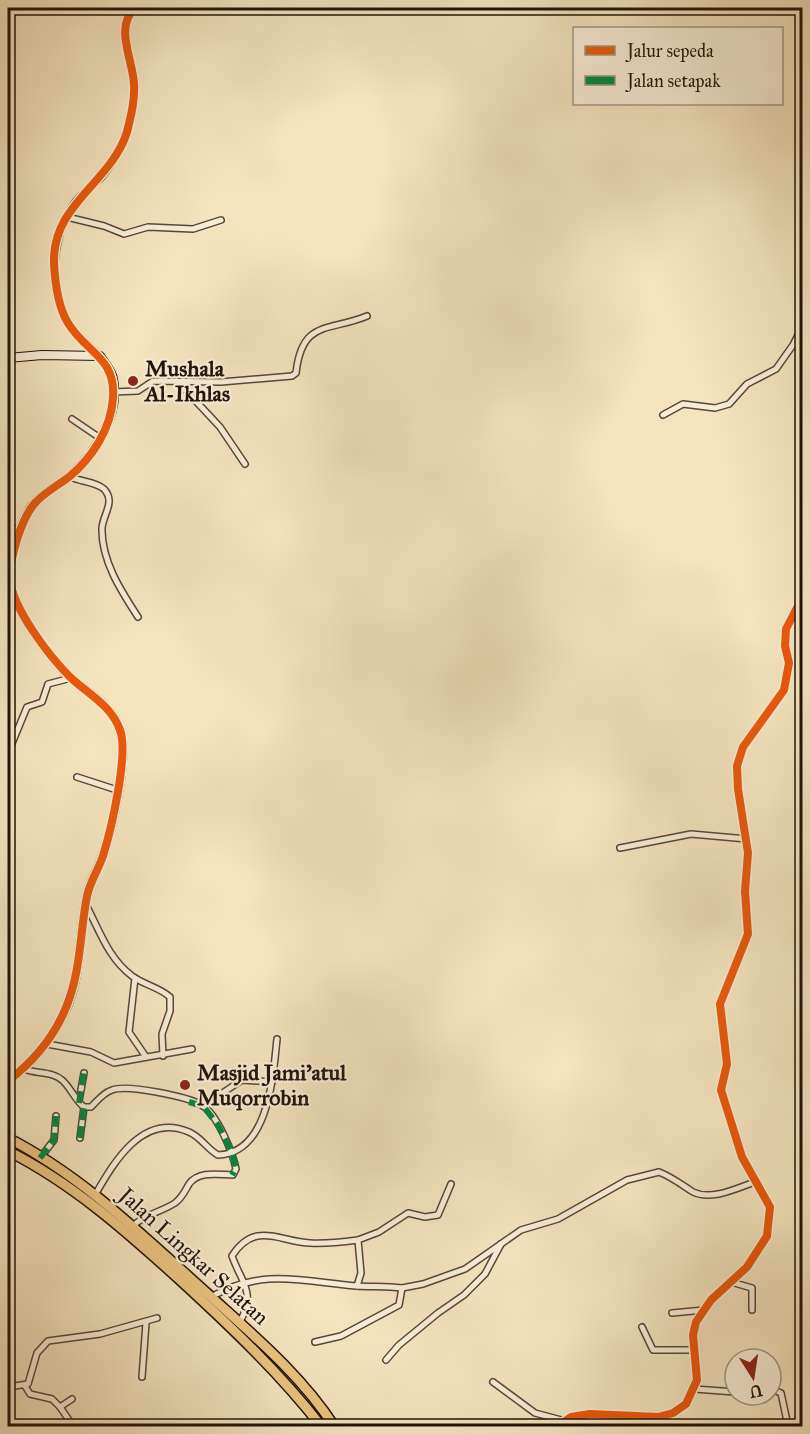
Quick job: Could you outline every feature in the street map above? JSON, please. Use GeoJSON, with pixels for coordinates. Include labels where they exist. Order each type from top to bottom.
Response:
{"type":"FeatureCollection","features":[{"type":"Feature","properties":{"kind":"highway","name":"Jalan Lingkar Selatan"},"geometry":{"type":"LineString","coordinates":[[8,1138],[95,1195],[103,1206],[240,1322],[271,1351],[334,1426]]}},
{"type":"Feature","properties":{"kind":"highway","name":"Jalan Lingkar Selatan"},"geometry":{"type":"LineString","coordinates":[[8,1151],[134,1226],[159,1254]]}},
{"type":"Feature","properties":{"kind":"highway","name":"Jalan Lingkar Selatan"},"geometry":{"type":"LineString","coordinates":[[170,1264],[268,1365],[321,1426]]}},
{"type":"Feature","properties":{"kind":"street"},"geometry":{"type":"LineString","coordinates":[[8,12],[14,8]]}},
{"type":"Feature","properties":{"kind":"street"},"geometry":{"type":"LineString","coordinates":[[8,1081],[24,1069],[46,1044],[71,993],[79,958],[89,887],[104,852],[124,749],[120,729],[110,711],[71,678],[41,645],[12,588],[9,568],[31,508],[88,459],[108,420],[113,377],[100,356],[75,332],[62,310],[54,261],[57,243],[67,217],[77,200],[101,178],[118,156],[126,134],[133,107],[134,81],[126,49],[128,11],[135,8]]}},
{"type":"Feature","properties":{"kind":"street"},"geometry":{"type":"LineString","coordinates":[[67,217],[104,226],[124,234],[148,227],[193,229],[221,220]]}},
{"type":"Feature","properties":{"kind":"street"},"geometry":{"type":"LineString","coordinates":[[113,392],[138,391],[153,381],[221,382],[292,376],[296,373],[298,354],[313,333],[321,327],[352,322],[367,316]]}},
{"type":"Feature","properties":{"kind":"street"},"geometry":{"type":"LineString","coordinates":[[663,415],[683,404],[715,408],[729,404],[747,384],[776,369],[793,345],[802,327]]}},
{"type":"Feature","properties":{"kind":"street"},"geometry":{"type":"LineString","coordinates":[[8,358],[42,355],[100,356]]}},
{"type":"Feature","properties":{"kind":"street"},"geometry":{"type":"LineString","coordinates":[[178,382],[220,427],[245,464]]}},
{"type":"Feature","properties":{"kind":"street"},"geometry":{"type":"LineString","coordinates":[[72,419],[100,438]]}},
{"type":"Feature","properties":{"kind":"street"},"geometry":{"type":"LineString","coordinates":[[69,476],[98,485],[109,497],[110,503],[102,529],[110,566],[138,617]]}},
{"type":"Feature","properties":{"kind":"street"},"geometry":{"type":"LineString","coordinates":[[8,526],[21,531]]}},
{"type":"Feature","properties":{"kind":"street"},"geometry":{"type":"LineString","coordinates":[[494,1382],[535,1413],[564,1424],[579,1415],[623,1415],[649,1418],[666,1415],[686,1404],[695,1389],[697,1372],[694,1328],[711,1300],[751,1263],[768,1229],[770,1207],[738,1146],[721,1090],[727,1055],[720,1004],[728,979],[747,939],[745,891],[747,839],[738,789],[737,766],[743,747],[784,690],[789,663],[785,646],[786,629],[802,598]]}},
{"type":"Feature","properties":{"kind":"street"},"geometry":{"type":"LineString","coordinates":[[8,753],[27,707],[42,702],[48,684],[71,678]]}},
{"type":"Feature","properties":{"kind":"street"},"geometry":{"type":"LineString","coordinates":[[77,777],[117,790]]}},
{"type":"Feature","properties":{"kind":"street"},"geometry":{"type":"LineString","coordinates":[[620,848],[691,834],[747,839]]}},
{"type":"Feature","properties":{"kind":"street"},"geometry":{"type":"LineString","coordinates":[[86,905],[107,948],[121,967],[135,978],[170,997],[170,1011],[162,1034],[163,1056]]}},
{"type":"Feature","properties":{"kind":"street"},"geometry":{"type":"LineString","coordinates":[[135,978],[129,1032],[146,1057]]}},
{"type":"Feature","properties":{"kind":"street"},"geometry":{"type":"LineString","coordinates":[[95,1195],[124,1150],[145,1134],[179,1128],[192,1133],[218,1155],[232,1152],[255,1133],[261,1123],[272,1082],[277,1039]]}},
{"type":"Feature","properties":{"kind":"street"},"geometry":{"type":"LineString","coordinates":[[46,1044],[91,1052],[110,1063],[163,1056],[192,1049]]}},
{"type":"Feature","properties":{"kind":"street"},"geometry":{"type":"LineString","coordinates":[[24,1069],[39,1074],[52,1074],[61,1079],[84,1107],[92,1107],[104,1093],[126,1087],[203,1106],[218,1125],[232,1152],[236,1170],[232,1175],[213,1173],[192,1180],[177,1202],[143,1217],[134,1226]]}},
{"type":"Feature","properties":{"kind":"street"},"geometry":{"type":"LineString","coordinates":[[79,1103],[84,1073]]}},
{"type":"Feature","properties":{"kind":"street"},"geometry":{"type":"LineString","coordinates":[[203,1106],[238,1082],[250,1079],[272,1082]]}},
{"type":"Feature","properties":{"kind":"street"},"geometry":{"type":"LineString","coordinates":[[80,1138],[84,1107]]}},
{"type":"Feature","properties":{"kind":"street"},"geometry":{"type":"LineString","coordinates":[[40,1158],[54,1140],[56,1116]]}},
{"type":"Feature","properties":{"kind":"street"},"geometry":{"type":"LineString","coordinates":[[211,1297],[244,1282],[276,1277],[357,1286],[402,1288],[423,1284],[465,1269],[521,1230],[558,1219],[627,1180],[643,1175],[659,1172],[696,1193],[704,1194],[718,1194],[755,1182]]}},
{"type":"Feature","properties":{"kind":"street"},"geometry":{"type":"LineString","coordinates":[[240,1322],[248,1306],[244,1282],[232,1256],[244,1242],[267,1235],[310,1243],[358,1240],[379,1232],[408,1213],[425,1217],[438,1215],[451,1184]]}},
{"type":"Feature","properties":{"kind":"street"},"geometry":{"type":"LineString","coordinates":[[357,1286],[361,1273],[358,1240]]}},
{"type":"Feature","properties":{"kind":"street"},"geometry":{"type":"LineString","coordinates":[[386,1360],[434,1316],[464,1295],[484,1274],[502,1243]]}},
{"type":"Feature","properties":{"kind":"street"},"geometry":{"type":"LineString","coordinates":[[731,1282],[752,1288],[752,1310]]}},
{"type":"Feature","properties":{"kind":"street"},"geometry":{"type":"LineString","coordinates":[[315,1342],[341,1336],[399,1305],[402,1288]]}},
{"type":"Feature","properties":{"kind":"street"},"geometry":{"type":"LineString","coordinates":[[672,1313],[704,1310]]}},
{"type":"Feature","properties":{"kind":"street"},"geometry":{"type":"LineString","coordinates":[[8,1387],[25,1386],[30,1380],[31,1368],[37,1353],[48,1341],[146,1323],[157,1318]]}},
{"type":"Feature","properties":{"kind":"street"},"geometry":{"type":"LineString","coordinates":[[142,1377],[146,1323]]}},
{"type":"Feature","properties":{"kind":"street"},"geometry":{"type":"LineString","coordinates":[[642,1328],[653,1350],[694,1350]]}},
{"type":"Feature","properties":{"kind":"street"},"geometry":{"type":"LineString","coordinates":[[25,1386],[30,1394],[52,1399],[73,1426]]}},
{"type":"Feature","properties":{"kind":"street"},"geometry":{"type":"LineString","coordinates":[[695,1389],[723,1391]]}},
{"type":"Feature","properties":{"kind":"street"},"geometry":{"type":"LineString","coordinates":[[60,1407],[72,1399]]}},
{"type":"Feature","properties":{"kind":"street"},"geometry":{"type":"LineString","coordinates":[[783,1402],[788,1426]]}},
{"type":"Feature","properties":{"kind":"street"},"geometry":{"type":"LineString","coordinates":[[621,1426],[623,1415]]}},
{"type":"Feature","properties":{"kind":"marked path"},"geometry":{"type":"LineString","coordinates":[[79,1103],[84,1073]]}},
{"type":"Feature","properties":{"kind":"marked path"},"geometry":{"type":"LineString","coordinates":[[189,1102],[203,1106],[218,1125],[232,1152],[236,1168],[232,1175]]}},
{"type":"Feature","properties":{"kind":"marked path"},"geometry":{"type":"LineString","coordinates":[[80,1138],[84,1107]]}},
{"type":"Feature","properties":{"kind":"marked path"},"geometry":{"type":"LineString","coordinates":[[40,1158],[54,1140],[56,1116]]}},
{"type":"Feature","properties":{"kind":"cycle path"},"geometry":{"type":"LineString","coordinates":[[8,1081],[43,1047],[62,1016],[72,992],[87,896],[103,856],[121,774],[122,741],[116,721],[105,707],[70,677],[42,645],[17,603],[10,578],[17,539],[30,510],[47,492],[69,477],[93,452],[109,421],[113,398],[110,373],[105,364],[68,323],[58,294],[54,263],[56,243],[62,225],[72,209],[109,166],[127,132],[134,90],[125,34],[129,16],[135,8]]}},
{"type":"Feature","properties":{"kind":"cycle path"},"geometry":{"type":"LineString","coordinates":[[563,1426],[565,1421],[571,1417],[590,1414],[658,1417],[673,1413],[686,1404],[697,1380],[693,1335],[696,1322],[711,1300],[747,1267],[767,1236],[770,1207],[742,1157],[721,1090],[727,1064],[720,1004],[748,934],[745,891],[748,853],[738,789],[737,766],[743,747],[784,690],[789,663],[785,646],[786,629],[802,598]]}},
{"type":"Feature","properties":{"kind":"place","name":"Mushala Al-Ikhlas"},"geometry":{"type":"Point","coordinates":[133,381]}},
{"type":"Feature","properties":{"kind":"place","name":"Masjid Jami'atul Muqorrobin"},"geometry":{"type":"Point","coordinates":[185,1085]}}]}
